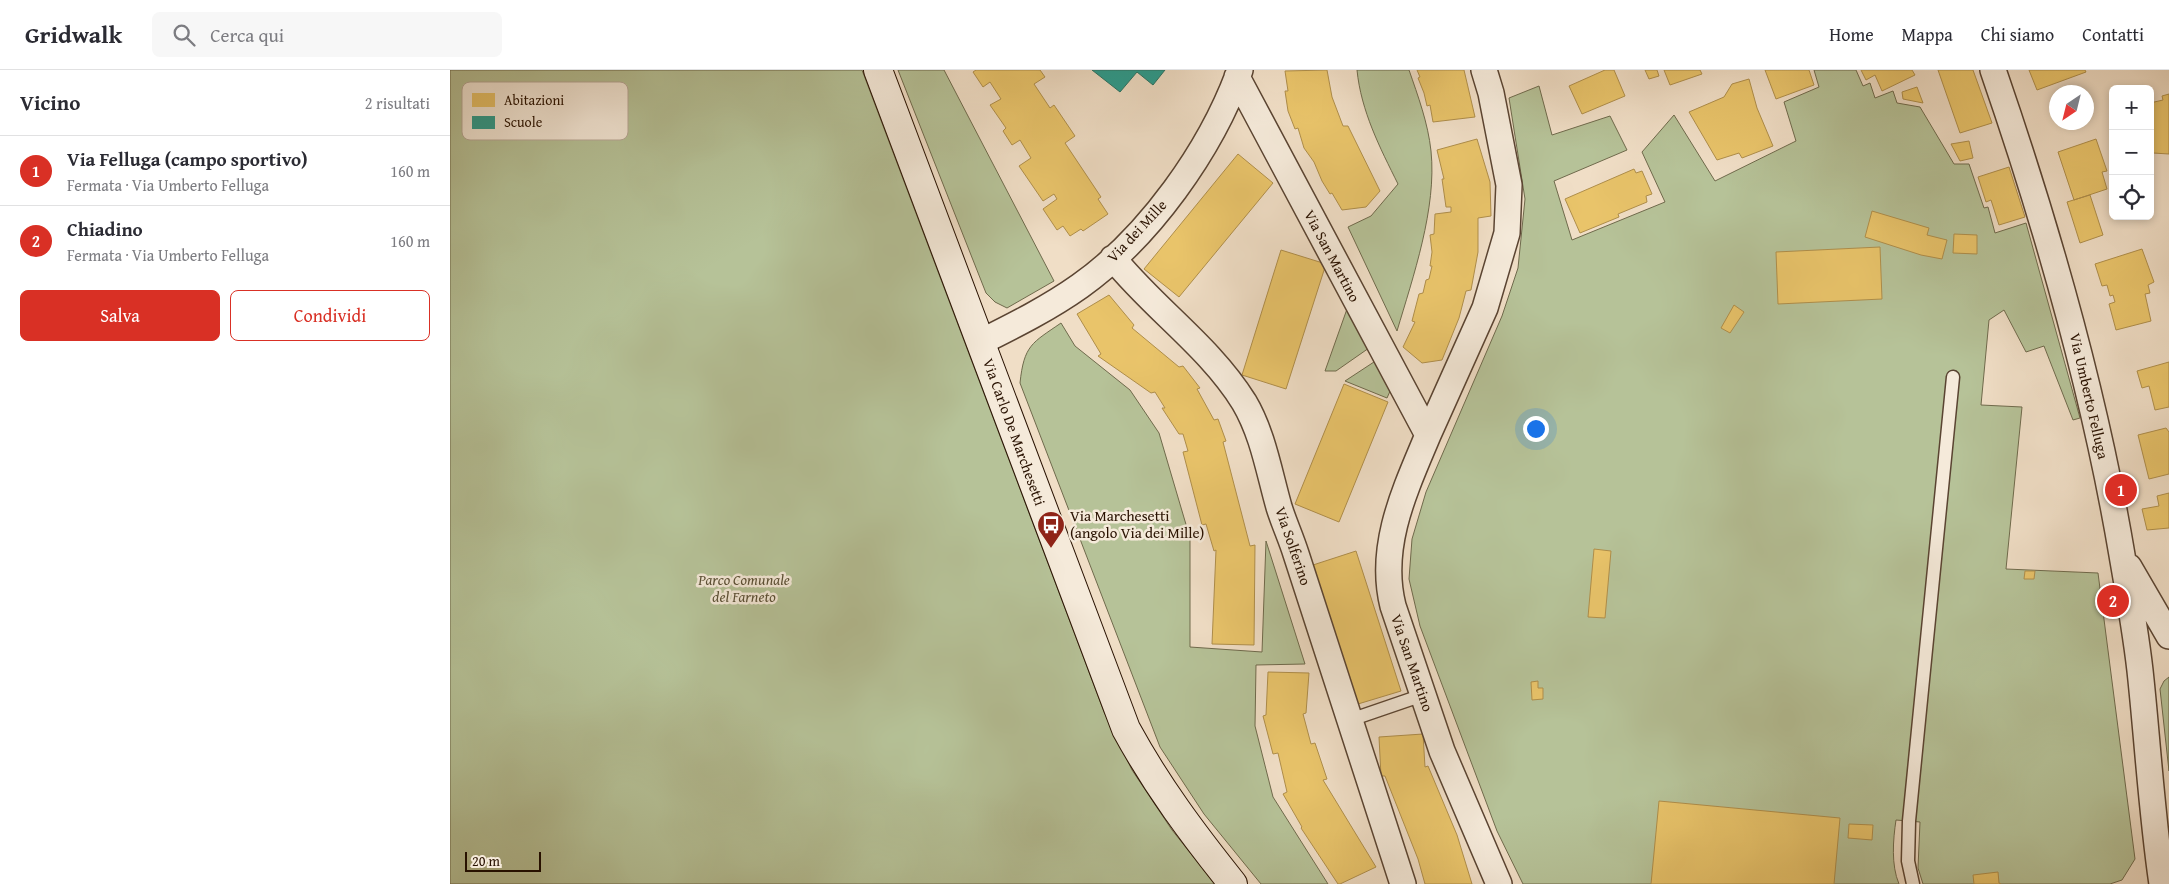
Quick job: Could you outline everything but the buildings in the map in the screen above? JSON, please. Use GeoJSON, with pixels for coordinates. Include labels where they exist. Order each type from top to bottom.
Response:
{"type":"FeatureCollection","features":[{"type":"Feature","properties":{"kind":"main road","name":"Via Carlo De Marchesetti"},"geometry":{"type":"LineString","coordinates":[[878,70],[1126,729],[1147,768],[1172,806],[1233,884]]}},
{"type":"Feature","properties":{"kind":"street","name":"Via San Martino"},"geometry":{"type":"LineString","coordinates":[[1484,70],[1491,93],[1509,185],[1507,233],[1484,308],[1402,499],[1390,544],[1388,585],[1393,606],[1442,750],[1499,884]]}},
{"type":"Feature","properties":{"kind":"street","name":"Via Umberto Felluga"},"geometry":{"type":"LineString","coordinates":[[1992,70],[2045,225],[2085,369],[2122,555],[2141,676],[2159,883]]}},
{"type":"Feature","properties":{"kind":"street","name":"Via dei Mille"},"geometry":{"type":"LineString","coordinates":[[981,342],[1028,319],[1080,286],[1139,233],[1204,147],[1239,74]]}},
{"type":"Feature","properties":{"kind":"street","name":"Via San Martino"},"geometry":{"type":"LineString","coordinates":[[1239,74],[1428,435]]}},
{"type":"Feature","properties":{"kind":"street","name":"Via Solferino"},"geometry":{"type":"LineString","coordinates":[[1113,258],[1132,282],[1196,343],[1218,367],[1244,402],[1268,462],[1279,508],[1350,720],[1394,881]]}},
{"type":"Feature","properties":{"kind":"street"},"geometry":{"type":"LineString","coordinates":[[2122,555],[2169,636]]}},
{"type":"Feature","properties":{"kind":"lane"},"geometry":{"type":"LineString","coordinates":[[1913,884],[1908,861],[1909,821],[1953,378]]}},
{"type":"Feature","properties":{"kind":"lane"},"geometry":{"type":"LineString","coordinates":[[1350,720],[1423,694]]}},
{"type":"Feature","properties":{"kind":"green space","name":"Parco Comunale del Farneto"},"geometry":{"type":"Polygon","coordinates":[[[450,70],[862,70],[1104,712],[1132,770],[1172,830],[1215,884],[450,884],[450,70]]]}},
{"type":"Feature","properties":{"kind":"green space"},"geometry":{"type":"Polygon","coordinates":[[[898,70],[944,70],[1054,281],[1007,308],[995,302],[986,293],[898,70]]]}},
{"type":"Feature","properties":{"kind":"green space"},"geometry":{"type":"Polygon","coordinates":[[[1357,70],[1409,70],[1430,141],[1432,173],[1427,219],[1397,331],[1348,227],[1371,216],[1398,184],[1367,115],[1357,70]]]}},
{"type":"Feature","properties":{"kind":"green space"},"geometry":{"type":"Polygon","coordinates":[[[1814,70],[1856,70],[1863,86],[1870,83],[1875,98],[1893,91],[1897,103],[1920,107],[1954,164],[1969,164],[1984,208],[1988,207],[1995,233],[2026,223],[2080,418],[2073,420],[2044,346],[2026,352],[2004,310],[1989,320],[1981,405],[2022,407],[2006,569],[2098,573],[2135,859],[2122,880],[2110,884],[1923,884],[1918,868],[1920,822],[1896,820],[1894,861],[1899,884],[1523,884],[1497,831],[1420,626],[1409,579],[1412,539],[1426,492],[1502,316],[1518,268],[1525,199],[1509,98],[1539,86],[1552,135],[1610,116],[1627,150],[1554,181],[1572,240],[1665,202],[1642,152],[1674,115],[1715,181],[1796,141],[1784,102],[1819,87],[1814,70]]]}},
{"type":"Feature","properties":{"kind":"green space"},"geometry":{"type":"Polygon","coordinates":[[[1347,309],[1369,348],[1336,371],[1325,371],[1347,309]]]}},
{"type":"Feature","properties":{"kind":"green space"},"geometry":{"type":"Polygon","coordinates":[[[1061,323],[1075,346],[1130,390],[1159,433],[1190,538],[1190,647],[1262,652],[1266,541],[1305,664],[1256,665],[1255,726],[1273,797],[1328,884],[1261,884],[1204,814],[1160,747],[1020,383],[1024,360],[1031,346],[1061,323]]]}},
{"type":"Feature","properties":{"kind":"green space"},"geometry":{"type":"Polygon","coordinates":[[[1377,360],[1391,389],[1387,398],[1345,381],[1377,360]]]}},
{"type":"Feature","properties":{"kind":"green space"},"geometry":{"type":"Polygon","coordinates":[[[2169,677],[2169,771],[2160,689],[2164,681],[2169,677]]]}},
{"type":"Feature","properties":{"kind":"place","name":"Via Felluga (campo sportivo)"},"geometry":{"type":"Point","coordinates":[2121,490]}},
{"type":"Feature","properties":{"kind":"place","name":"Via Marchesetti (angolo Via dei Mille)"},"geometry":{"type":"Point","coordinates":[1051,549]}},
{"type":"Feature","properties":{"kind":"place","name":"Chiadino"},"geometry":{"type":"Point","coordinates":[2113,601]}}]}
